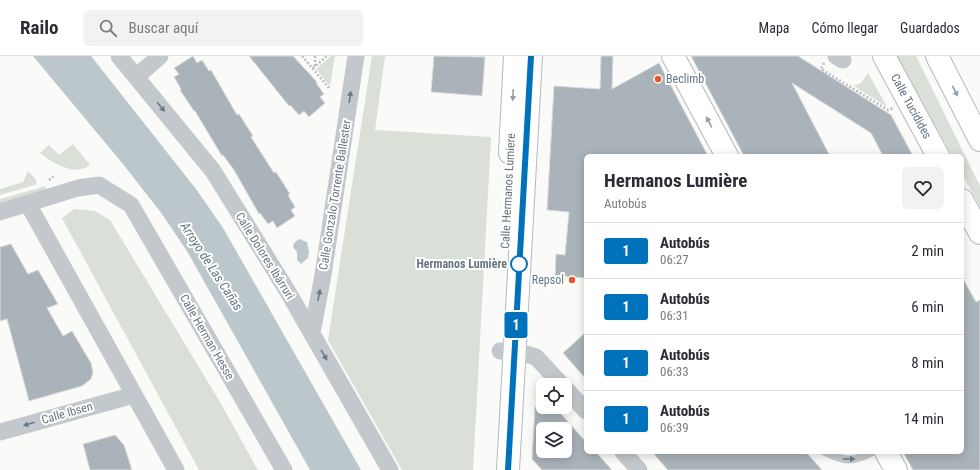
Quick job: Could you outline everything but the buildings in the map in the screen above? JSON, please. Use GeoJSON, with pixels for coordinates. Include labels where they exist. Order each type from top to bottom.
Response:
{"type":"FeatureCollection","features":[{"type":"Feature","properties":{"kind":"main road","name":"Calle Hermanos Lumiere"},"geometry":{"type":"LineString","coordinates":[[508,470],[507,351],[516,56]]}},
{"type":"Feature","properties":{"kind":"main road","name":"Calle Hermanos Lumiere"},"geometry":{"type":"LineString","coordinates":[[493,470],[507,351],[531,56]]}},
{"type":"Feature","properties":{"kind":"main road"},"geometry":{"type":"LineString","coordinates":[[673,56],[726,154]]}},
{"type":"Feature","properties":{"kind":"main road","name":"Calle Tucídides"},"geometry":{"type":"LineString","coordinates":[[884,56],[937,154]]}},
{"type":"Feature","properties":{"kind":"main road"},"geometry":{"type":"LineString","coordinates":[[937,56],[980,140]]}},
{"type":"Feature","properties":{"kind":"main road"},"geometry":{"type":"LineString","coordinates":[[964,204],[980,233]]}},
{"type":"Feature","properties":{"kind":"main road"},"geometry":{"type":"LineString","coordinates":[[887,454],[896,470]]}},
{"type":"Feature","properties":{"kind":"street","name":"Calle Dolores Ibárruri"},"geometry":{"type":"LineString","coordinates":[[119,56],[213,171],[312,333],[390,470]]}},
{"type":"Feature","properties":{"kind":"street"},"geometry":{"type":"LineString","coordinates":[[136,77],[160,56]]}},
{"type":"Feature","properties":{"kind":"street","name":"Calle Gonzalo Torrente Ballester"},"geometry":{"type":"LineString","coordinates":[[312,333],[323,275],[356,56]]}},
{"type":"Feature","properties":{"kind":"street","name":"Calle Herman Hesse"},"geometry":{"type":"LineString","coordinates":[[28,204],[78,188],[99,185],[131,205],[284,470]]}},
{"type":"Feature","properties":{"kind":"street"},"geometry":{"type":"LineString","coordinates":[[0,212],[28,204],[176,470]]}},
{"type":"Feature","properties":{"kind":"street"},"geometry":{"type":"LineString","coordinates":[[507,351],[536,357],[556,378]]}},
{"type":"Feature","properties":{"kind":"street","name":"Calle Ibsen"},"geometry":{"type":"LineString","coordinates":[[0,432],[134,395]]}},
{"type":"Feature","properties":{"kind":"street"},"geometry":{"type":"LineString","coordinates":[[572,396],[584,410]]}},
{"type":"Feature","properties":{"kind":"street"},"geometry":{"type":"LineString","coordinates":[[625,454],[639,470]]}},
{"type":"Feature","properties":{"kind":"lane"},"geometry":{"type":"LineString","coordinates":[[829,454],[839,459],[854,460],[868,454]]}},
{"type":"Feature","properties":{"kind":"path"},"geometry":{"type":"LineString","coordinates":[[302,56],[314,67],[330,89]]}},
{"type":"Feature","properties":{"kind":"path"},"geometry":{"type":"LineString","coordinates":[[314,67],[315,56]]}},
{"type":"Feature","properties":{"kind":"path"},"geometry":{"type":"LineString","coordinates":[[314,67],[327,56]]}},
{"type":"Feature","properties":{"kind":"path"},"geometry":{"type":"LineString","coordinates":[[834,60],[821,68],[888,110],[909,102]]}},
{"type":"Feature","properties":{"kind":"shaded area"},"geometry":{"type":"Polygon","coordinates":[[[331,56],[335,56],[330,86],[316,69],[331,56]]]}},
{"type":"Feature","properties":{"kind":"shaded area"},"geometry":{"type":"Polygon","coordinates":[[[372,56],[385,56],[375,130],[491,137],[473,470],[402,470],[328,340],[372,56]]]}},
{"type":"Feature","properties":{"kind":"shaded area"},"geometry":{"type":"Polygon","coordinates":[[[897,56],[916,56],[980,186],[980,207],[964,178],[964,154],[951,154],[897,56]]]}},
{"type":"Feature","properties":{"kind":"shaded area"},"geometry":{"type":"Polygon","coordinates":[[[868,73],[887,107],[854,86],[861,83],[868,73]]]}},
{"type":"Feature","properties":{"kind":"shaded area"},"geometry":{"type":"Polygon","coordinates":[[[73,144],[90,165],[78,170],[71,169],[51,161],[40,153],[49,145],[59,155],[73,144]]]}},
{"type":"Feature","properties":{"kind":"shaded area"},"geometry":{"type":"Polygon","coordinates":[[[28,171],[37,181],[35,185],[0,195],[0,189],[23,182],[28,171]]]}},
{"type":"Feature","properties":{"kind":"shaded area"},"geometry":{"type":"Polygon","coordinates":[[[46,186],[44,192],[0,204],[0,199],[46,186]]]}},
{"type":"Feature","properties":{"kind":"shaded area"},"geometry":{"type":"Polygon","coordinates":[[[74,209],[95,211],[110,220],[220,402],[258,470],[199,470],[62,218],[74,209]]]}},
{"type":"Feature","properties":{"kind":"water","name":"Arroyo de Las Cañas"},"geometry":{"type":"Polygon","coordinates":[[[33,56],[91,56],[196,189],[223,228],[361,470],[310,470],[187,251],[162,214],[123,164],[33,56]]]}},
{"type":"Feature","properties":{"kind":"water"},"geometry":{"type":"Polygon","coordinates":[[[299,239],[307,242],[309,252],[308,258],[301,264],[297,260],[297,252],[293,247],[294,243],[299,239]]]}},
{"type":"Feature","properties":{"kind":"bus line","name":"1"},"geometry":{"type":"LineString","coordinates":[[508,470],[531,56]]}},
{"type":"Feature","properties":{"kind":"place","name":"Beclimb"},"geometry":{"type":"Point","coordinates":[658,79]}},
{"type":"Feature","properties":{"kind":"place","name":"Hermanos Lumière"},"geometry":{"type":"Point","coordinates":[519,264]}},
{"type":"Feature","properties":{"kind":"place","name":"Repsol"},"geometry":{"type":"Point","coordinates":[572,280]}}]}
